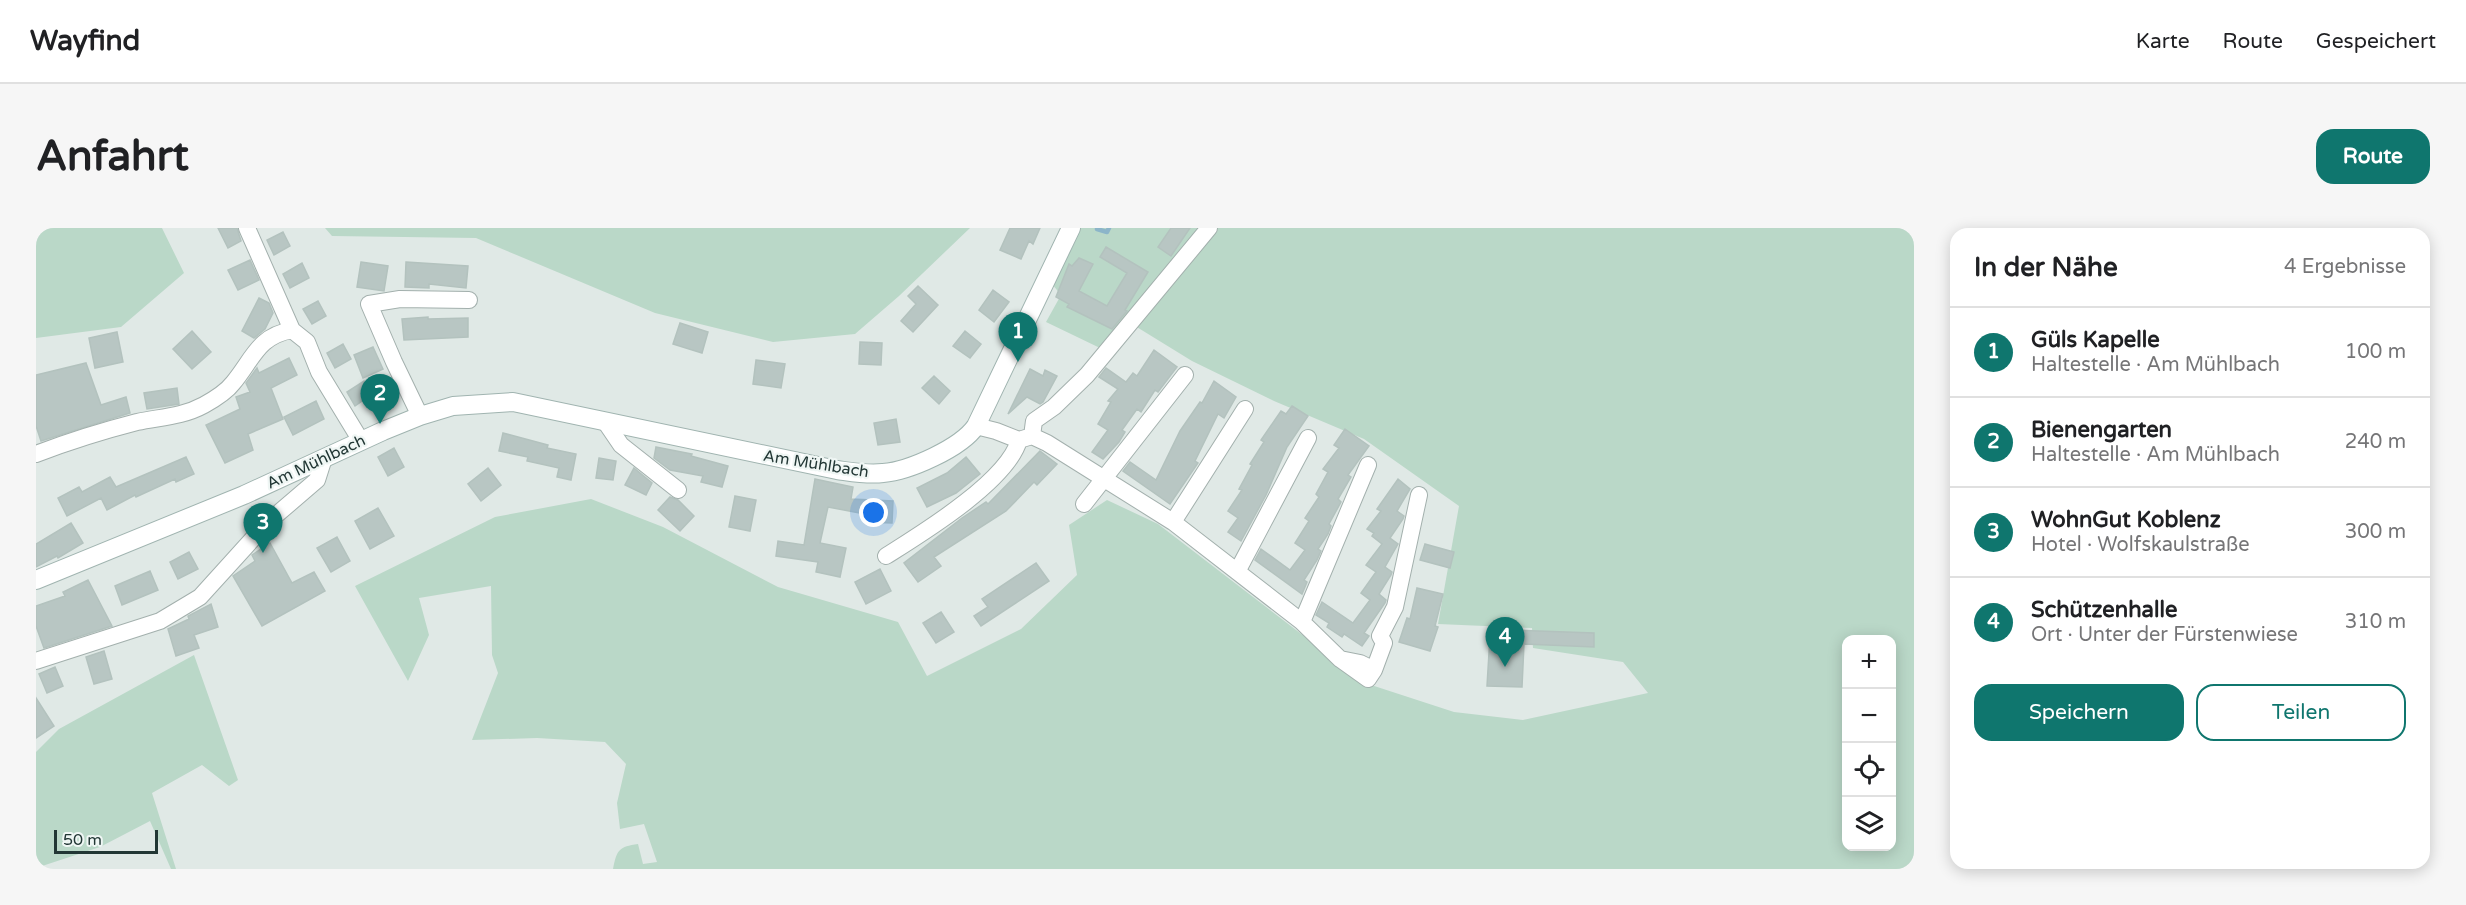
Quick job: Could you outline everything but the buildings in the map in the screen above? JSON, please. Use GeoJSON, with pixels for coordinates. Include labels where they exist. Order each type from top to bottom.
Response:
{"type":"FeatureCollection","features":[{"type":"Feature","properties":{"kind":"street"},"geometry":{"type":"LineString","coordinates":[[247,228],[292,330],[307,342],[319,372],[361,441]]}},
{"type":"Feature","properties":{"kind":"street","name":"Am Mühlbach"},"geometry":{"type":"LineString","coordinates":[[36,580],[244,495],[420,416],[453,406],[513,402],[837,470],[874,474],[905,468],[970,435],[1071,228]]}},
{"type":"Feature","properties":{"kind":"street"},"geometry":{"type":"LineString","coordinates":[[886,556],[931,527],[975,494],[1026,438],[1034,421],[1063,400],[1087,375],[1209,228]]}},
{"type":"Feature","properties":{"kind":"street"},"geometry":{"type":"LineString","coordinates":[[420,416],[369,304],[400,299],[470,300]]}},
{"type":"Feature","properties":{"kind":"street"},"geometry":{"type":"LineString","coordinates":[[36,454],[85,435],[147,420],[179,416],[205,405],[232,385],[257,348],[278,333],[292,330]]}},
{"type":"Feature","properties":{"kind":"street"},"geometry":{"type":"LineString","coordinates":[[1084,504],[1185,375]]}},
{"type":"Feature","properties":{"kind":"street"},"geometry":{"type":"LineString","coordinates":[[1173,522],[1245,409]]}},
{"type":"Feature","properties":{"kind":"street"},"geometry":{"type":"LineString","coordinates":[[606,423],[621,445],[678,490]]}},
{"type":"Feature","properties":{"kind":"street"},"geometry":{"type":"LineString","coordinates":[[976,426],[1026,438],[1105,480],[1173,522],[1238,570],[1368,680],[1384,643],[1380,636],[1395,607],[1419,495]]}},
{"type":"Feature","properties":{"kind":"street"},"geometry":{"type":"LineString","coordinates":[[1238,570],[1308,438]]}},
{"type":"Feature","properties":{"kind":"street"},"geometry":{"type":"LineString","coordinates":[[36,661],[160,621],[200,597],[268,522],[317,480],[324,458]]}},
{"type":"Feature","properties":{"kind":"street"},"geometry":{"type":"LineString","coordinates":[[1302,622],[1368,465]]}},
{"type":"Feature","properties":{"kind":"green space"},"geometry":{"type":"Polygon","coordinates":[[[36,228],[162,228],[184,273],[121,327],[36,338],[36,228]]]}},
{"type":"Feature","properties":{"kind":"green space"},"geometry":{"type":"Polygon","coordinates":[[[325,228],[970,228],[899,296],[855,334],[773,342],[655,313],[476,238],[332,236],[325,228]]]}},
{"type":"Feature","properties":{"kind":"green space"},"geometry":{"type":"Polygon","coordinates":[[[1079,228],[1914,228],[1914,869],[613,869],[620,850],[638,844],[643,864],[657,862],[644,824],[620,829],[617,803],[626,764],[605,742],[537,738],[472,740],[498,673],[492,655],[491,586],[419,598],[429,635],[408,681],[355,586],[495,517],[591,499],[663,527],[778,587],[898,622],[927,676],[1021,629],[1077,575],[1069,525],[1107,500],[1158,524],[1365,683],[1454,712],[1523,720],[1648,693],[1623,662],[1533,648],[1532,628],[1438,624],[1459,506],[1364,439],[1274,401],[1192,361],[1127,321],[1100,348],[1046,322],[1061,295],[1052,284],[1079,228]]]}},
{"type":"Feature","properties":{"kind":"green space"},"geometry":{"type":"Polygon","coordinates":[[[194,655],[238,780],[229,786],[202,765],[152,793],[176,869],[171,869],[150,821],[100,847],[36,868],[36,752],[59,729],[194,655]]]}},
{"type":"Feature","properties":{"kind":"waterway"},"geometry":{"type":"LineString","coordinates":[[1097,229],[1107,232],[1109,228]]}},
{"type":"Feature","properties":{"kind":"place","name":"Güls Kapelle"},"geometry":{"type":"Point","coordinates":[1018,362]}},
{"type":"Feature","properties":{"kind":"place","name":"Bienengarten"},"geometry":{"type":"Point","coordinates":[380,424]}},
{"type":"Feature","properties":{"kind":"place","name":"WohnGut Koblenz"},"geometry":{"type":"Point","coordinates":[263,553]}},
{"type":"Feature","properties":{"kind":"place","name":"Schützenhalle"},"geometry":{"type":"Point","coordinates":[1505,667]}}]}
